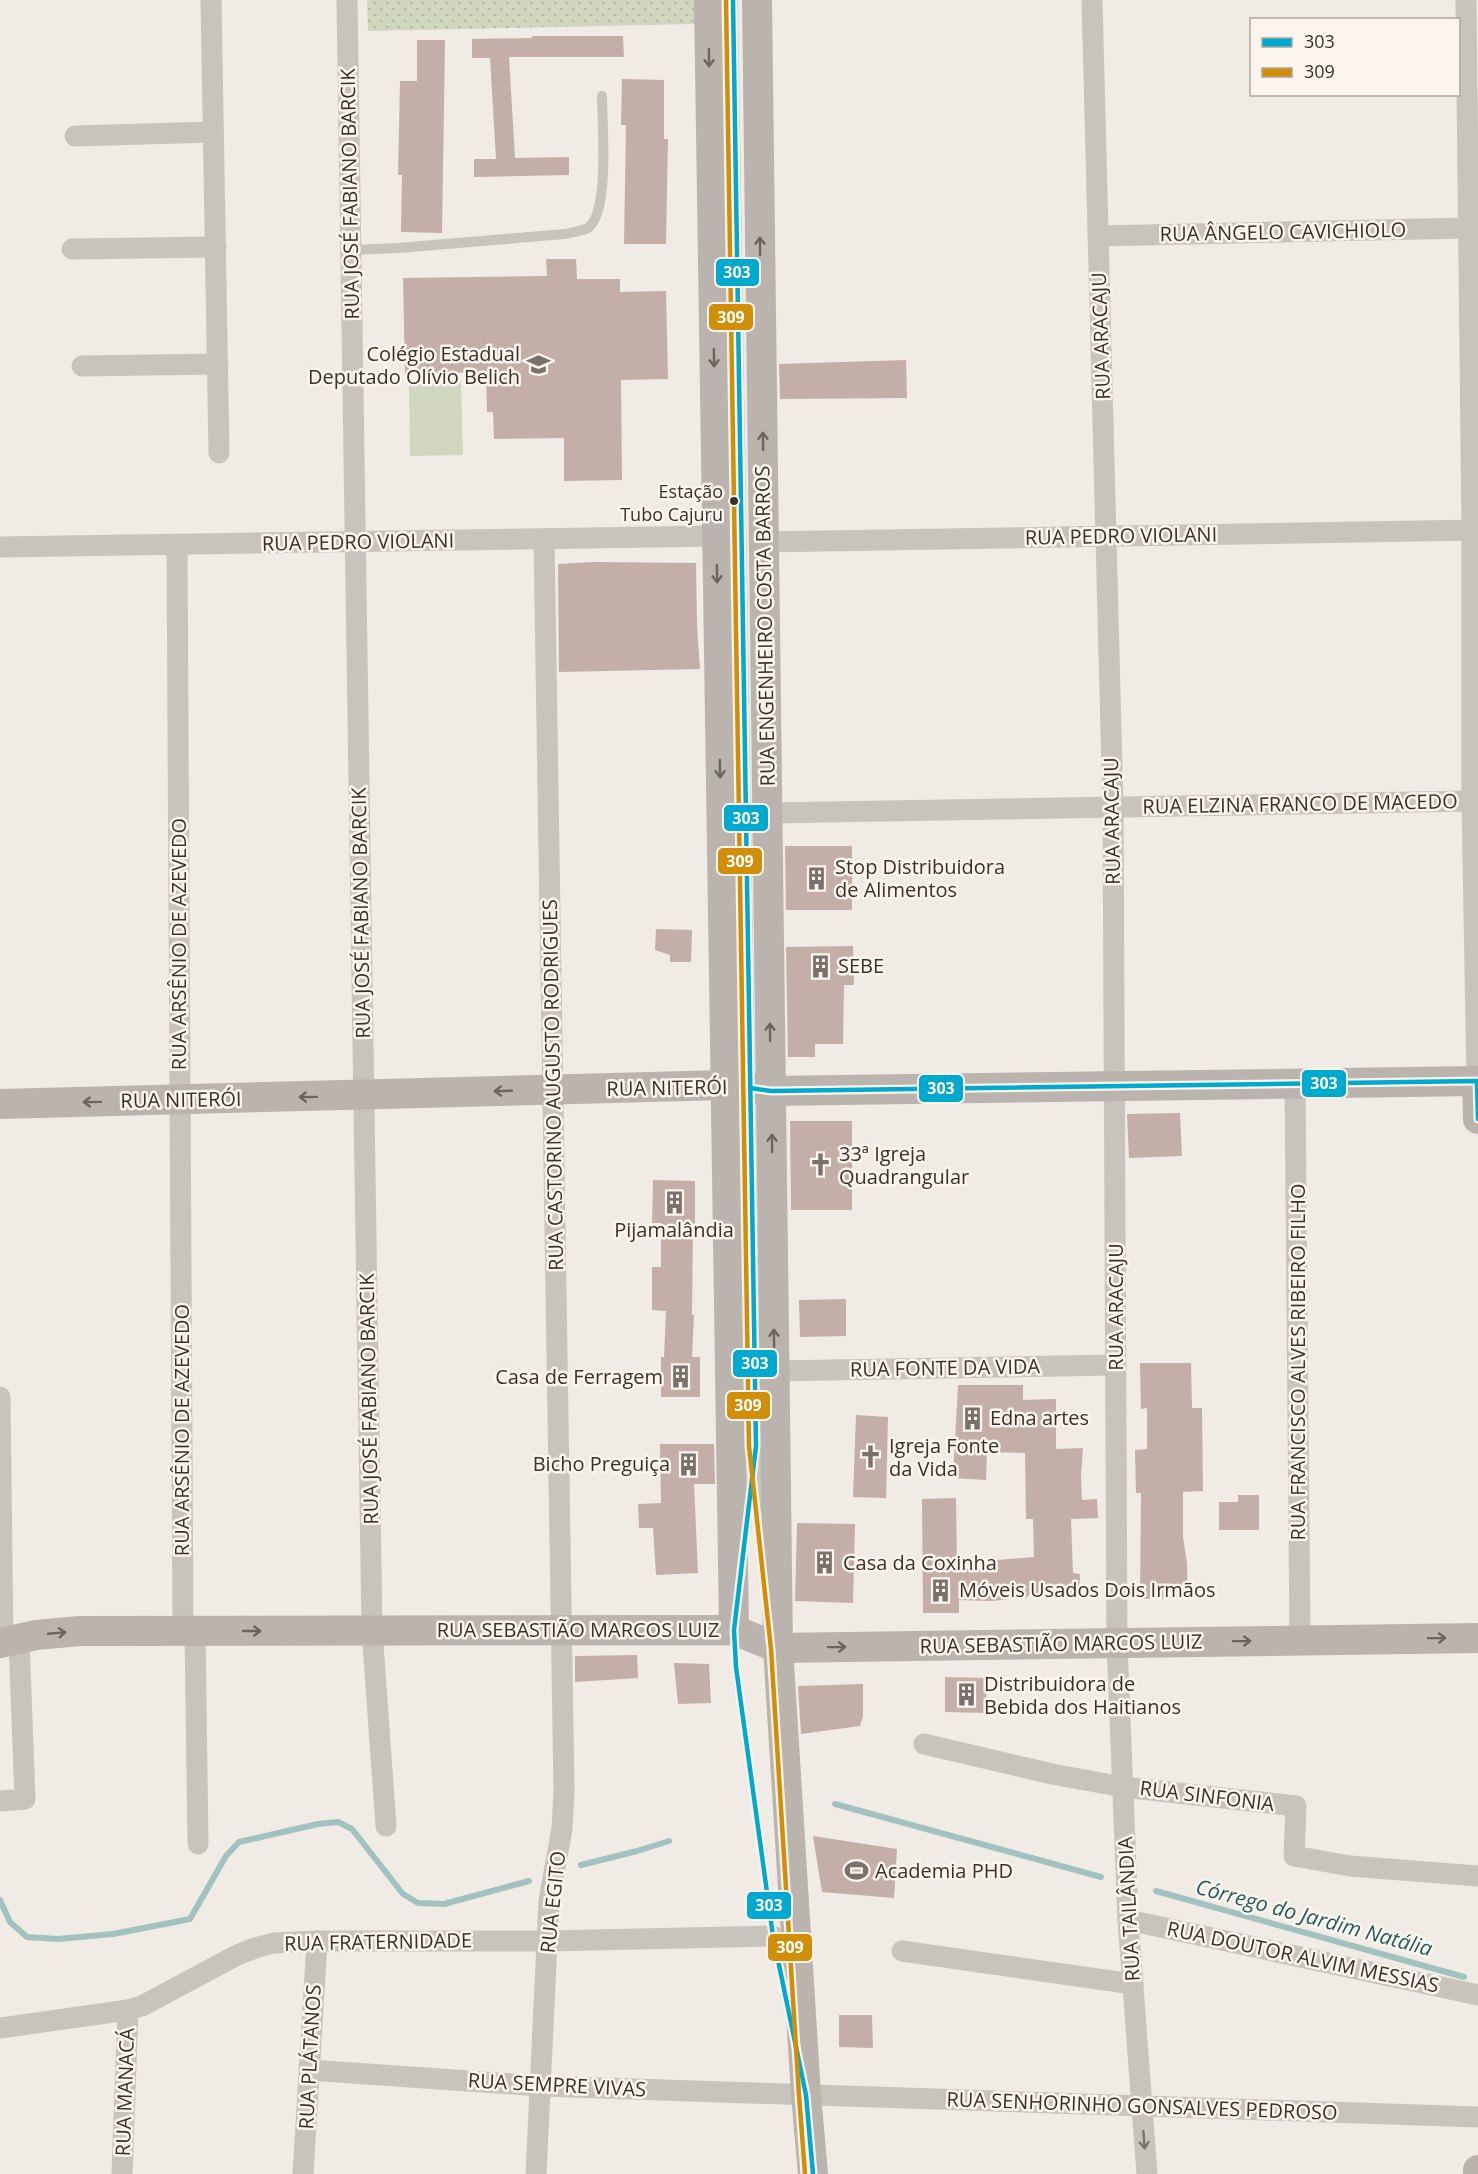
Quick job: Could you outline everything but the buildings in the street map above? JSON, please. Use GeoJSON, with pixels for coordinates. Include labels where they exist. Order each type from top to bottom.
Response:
{"type":"FeatureCollection","features":[{"type":"Feature","properties":{"kind":"street"},"geometry":{"type":"LineString","coordinates":[[211,0],[219,453]]}},
{"type":"Feature","properties":{"kind":"street","name":"RUA JOSÉ FABIANO BARCIK"},"geometry":{"type":"LineString","coordinates":[[347,0],[372,1630],[386,1827]]}},
{"type":"Feature","properties":{"kind":"street","name":"RUA ENGENHEIRO COSTA BARROS"},"geometry":{"type":"LineString","coordinates":[[708,0],[717,536],[749,1088],[775,1371],[778,1648],[813,2174]]}},
{"type":"Feature","properties":{"kind":"street","name":"RUA ENGENHEIRO COSTA BARROS"},"geometry":{"type":"LineString","coordinates":[[734,1630],[749,1088],[768,813],[757,0]]}},
{"type":"Feature","properties":{"kind":"street","name":"RUA ARACAJU"},"geometry":{"type":"LineString","coordinates":[[1092,0],[1113,808],[1117,1643]]}},
{"type":"Feature","properties":{"kind":"street"},"geometry":{"type":"LineString","coordinates":[[1466,0],[1467,228],[1475,530],[1472,801],[1478,1119]]}},
{"type":"Feature","properties":{"kind":"street"},"geometry":{"type":"LineString","coordinates":[[75,136],[213,132]]}},
{"type":"Feature","properties":{"kind":"street","name":"RUA ÂNGELO CAVICHIOLO"},"geometry":{"type":"LineString","coordinates":[[1098,236],[1467,228]]}},
{"type":"Feature","properties":{"kind":"street"},"geometry":{"type":"LineString","coordinates":[[72,249],[216,247]]}},
{"type":"Feature","properties":{"kind":"street"},"geometry":{"type":"LineString","coordinates":[[82,366],[218,364]]}},
{"type":"Feature","properties":{"kind":"street","name":"RUA PEDRO VIOLANI"},"geometry":{"type":"LineString","coordinates":[[764,542],[1475,530]]}},
{"type":"Feature","properties":{"kind":"street","name":"RUA PEDRO VIOLANI"},"geometry":{"type":"LineString","coordinates":[[0,547],[717,536]]}},
{"type":"Feature","properties":{"kind":"street","name":"RUA CASTORINO AUGUSTO RODRIGUES"},"geometry":{"type":"LineString","coordinates":[[544,539],[561,1630]]}},
{"type":"Feature","properties":{"kind":"street","name":"RUA ARSÊNIO DE AZEVEDO"},"geometry":{"type":"LineString","coordinates":[[177,545],[180,1100],[189,1631],[198,1844]]}},
{"type":"Feature","properties":{"kind":"street","name":"RUA ELZINA FRANCO DE MACEDO"},"geometry":{"type":"LineString","coordinates":[[768,813],[1472,801]]}},
{"type":"Feature","properties":{"kind":"street","name":"RUA NITERÓI"},"geometry":{"type":"LineString","coordinates":[[0,1104],[553,1090],[1477,1081]]}},
{"type":"Feature","properties":{"kind":"street","name":"RUA FRANCISCO ALVES RIBEIRO FILHO"},"geometry":{"type":"LineString","coordinates":[[1295,1083],[1300,1641]]}},
{"type":"Feature","properties":{"kind":"street","name":"RUA FONTE DA VIDA"},"geometry":{"type":"LineString","coordinates":[[775,1371],[1116,1365]]}},
{"type":"Feature","properties":{"kind":"street"},"geometry":{"type":"LineString","coordinates":[[0,1397],[8,1642],[25,1799],[0,1801]]}},
{"type":"Feature","properties":{"kind":"street","name":"RUA SEBASTIÃO MARCOS LUIZ"},"geometry":{"type":"LineString","coordinates":[[8,1642],[60,1632],[372,1630],[734,1630],[778,1648],[1478,1638]]}},
{"type":"Feature","properties":{"kind":"street","name":"RUA EGITO"},"geometry":{"type":"LineString","coordinates":[[536,2174],[551,1884],[564,1810],[561,1630]]}},
{"type":"Feature","properties":{"kind":"street","name":"RUA TAILÂNDIA"},"geometry":{"type":"LineString","coordinates":[[1117,1643],[1128,1920],[1147,2174]]}},
{"type":"Feature","properties":{"kind":"street","name":"RUA SINFONIA"},"geometry":{"type":"LineString","coordinates":[[924,1744],[1052,1774],[1123,1786],[1296,1806],[1294,1856],[1350,1866],[1478,1875]]}},
{"type":"Feature","properties":{"kind":"street","name":"RUA DOUTOR ALVIM MESSIAS"},"geometry":{"type":"LineString","coordinates":[[1128,1920],[1478,1995]]}},
{"type":"Feature","properties":{"kind":"street","name":"RUA FRATERNIDADE"},"geometry":{"type":"LineString","coordinates":[[0,2028],[128,2010],[156,2000],[255,1948],[273,1943],[547,1941],[773,1936]]}},
{"type":"Feature","properties":{"kind":"street","name":"RUA PLÁTANOS"},"geometry":{"type":"LineString","coordinates":[[303,2174],[317,1941]]}},
{"type":"Feature","properties":{"kind":"street"},"geometry":{"type":"LineString","coordinates":[[902,1951],[1133,1984]]}},
{"type":"Feature","properties":{"kind":"street","name":"RUA MANACÁ"},"geometry":{"type":"LineString","coordinates":[[122,2174],[128,2010]]}},
{"type":"Feature","properties":{"kind":"street","name":"RUA SEMPRE VIVAS"},"geometry":{"type":"LineString","coordinates":[[309,2070],[541,2086],[806,2095]]}},
{"type":"Feature","properties":{"kind":"street","name":"RUA SENHORINHO GONSALVES PEDROSO"},"geometry":{"type":"LineString","coordinates":[[806,2095],[1478,2117]]}},
{"type":"Feature","properties":{"kind":"lane"},"geometry":{"type":"LineString","coordinates":[[733,0],[756,1446],[778,1648]]}},
{"type":"Feature","properties":{"kind":"lane"},"geometry":{"type":"LineString","coordinates":[[351,250],[565,234],[587,228],[596,219],[602,193],[602,96]]}},
{"type":"Feature","properties":{"kind":"lane"},"geometry":{"type":"LineString","coordinates":[[734,1630],[756,1446]]}},
{"type":"Feature","properties":{"kind":"green space"},"geometry":{"type":"Polygon","coordinates":[[[367,0],[696,0],[696,24],[368,31],[367,0]]]}},
{"type":"Feature","properties":{"kind":"green space"},"geometry":{"type":"Polygon","coordinates":[[[461,383],[463,455],[410,456],[409,384],[461,383]]]}},
{"type":"Feature","properties":{"kind":"waterway","name":"Córrego do Jardim Natália"},"geometry":{"type":"LineString","coordinates":[[835,1804],[1101,1877]]}},
{"type":"Feature","properties":{"kind":"waterway","name":"Córrego do Jardim Natália"},"geometry":{"type":"LineString","coordinates":[[0,1900],[10,1922],[27,1937],[58,1939],[113,1934],[190,1919],[226,1856],[239,1842],[318,1824],[338,1822],[352,1829],[403,1894],[418,1903],[444,1904],[529,1881]]}},
{"type":"Feature","properties":{"kind":"waterway","name":"Córrego do Jardim Natália"},"geometry":{"type":"LineString","coordinates":[[581,1865],[669,1841]]}},
{"type":"Feature","properties":{"kind":"waterway","name":"Córrego do Jardim Natália"},"geometry":{"type":"LineString","coordinates":[[1156,1891],[1464,1977]]}},
{"type":"Feature","properties":{"kind":"transit line","name":"309"},"geometry":{"type":"LineString","coordinates":[[726,0],[749,1446],[771,1649],[805,2174]]}},
{"type":"Feature","properties":{"kind":"transit line","name":"303"},"geometry":{"type":"LineString","coordinates":[[733,0],[756,1446],[734,1630],[736,1667],[773,1936],[806,2095],[813,2174]]}},
{"type":"Feature","properties":{"kind":"transit line","name":"303"},"geometry":{"type":"LineString","coordinates":[[750,1088],[771,1091],[1477,1081],[1478,1119]]}},
{"type":"Feature","properties":{"kind":"place","name":"Colégio Estadual Deputado Olívio Belich"},"geometry":{"type":"Point","coordinates":[538,365]}},
{"type":"Feature","properties":{"kind":"place","name":"Estação Tubo Cajuru"},"geometry":{"type":"Point","coordinates":[734,501]}},
{"type":"Feature","properties":{"kind":"place","name":"Stop Distribuidora de Alimentos"},"geometry":{"type":"Point","coordinates":[817,878]}},
{"type":"Feature","properties":{"kind":"place","name":"SEBE"},"geometry":{"type":"Point","coordinates":[820,966]}},
{"type":"Feature","properties":{"kind":"place","name":"33ª Igreja Quadrangular"},"geometry":{"type":"Point","coordinates":[821,1165]}},
{"type":"Feature","properties":{"kind":"place","name":"Pijamalândia"},"geometry":{"type":"Point","coordinates":[674,1202]}},
{"type":"Feature","properties":{"kind":"place","name":"Casa de Ferragem"},"geometry":{"type":"Point","coordinates":[681,1377]}},
{"type":"Feature","properties":{"kind":"place","name":"Edna artes"},"geometry":{"type":"Point","coordinates":[972,1418]}},
{"type":"Feature","properties":{"kind":"place","name":"Igreja Fonte da Vida"},"geometry":{"type":"Point","coordinates":[871,1457]}},
{"type":"Feature","properties":{"kind":"place","name":"Bicho Preguiça"},"geometry":{"type":"Point","coordinates":[688,1464]}},
{"type":"Feature","properties":{"kind":"place","name":"Casa da Coxinha"},"geometry":{"type":"Point","coordinates":[825,1563]}},
{"type":"Feature","properties":{"kind":"place","name":"Móveis Usados Dois Irmãos"},"geometry":{"type":"Point","coordinates":[941,1590]}},
{"type":"Feature","properties":{"kind":"place","name":"Distribuidora de Bebida dos Haitianos"},"geometry":{"type":"Point","coordinates":[966,1695]}},
{"type":"Feature","properties":{"kind":"place","name":"Academia PHD"},"geometry":{"type":"Point","coordinates":[857,1871]}}]}
